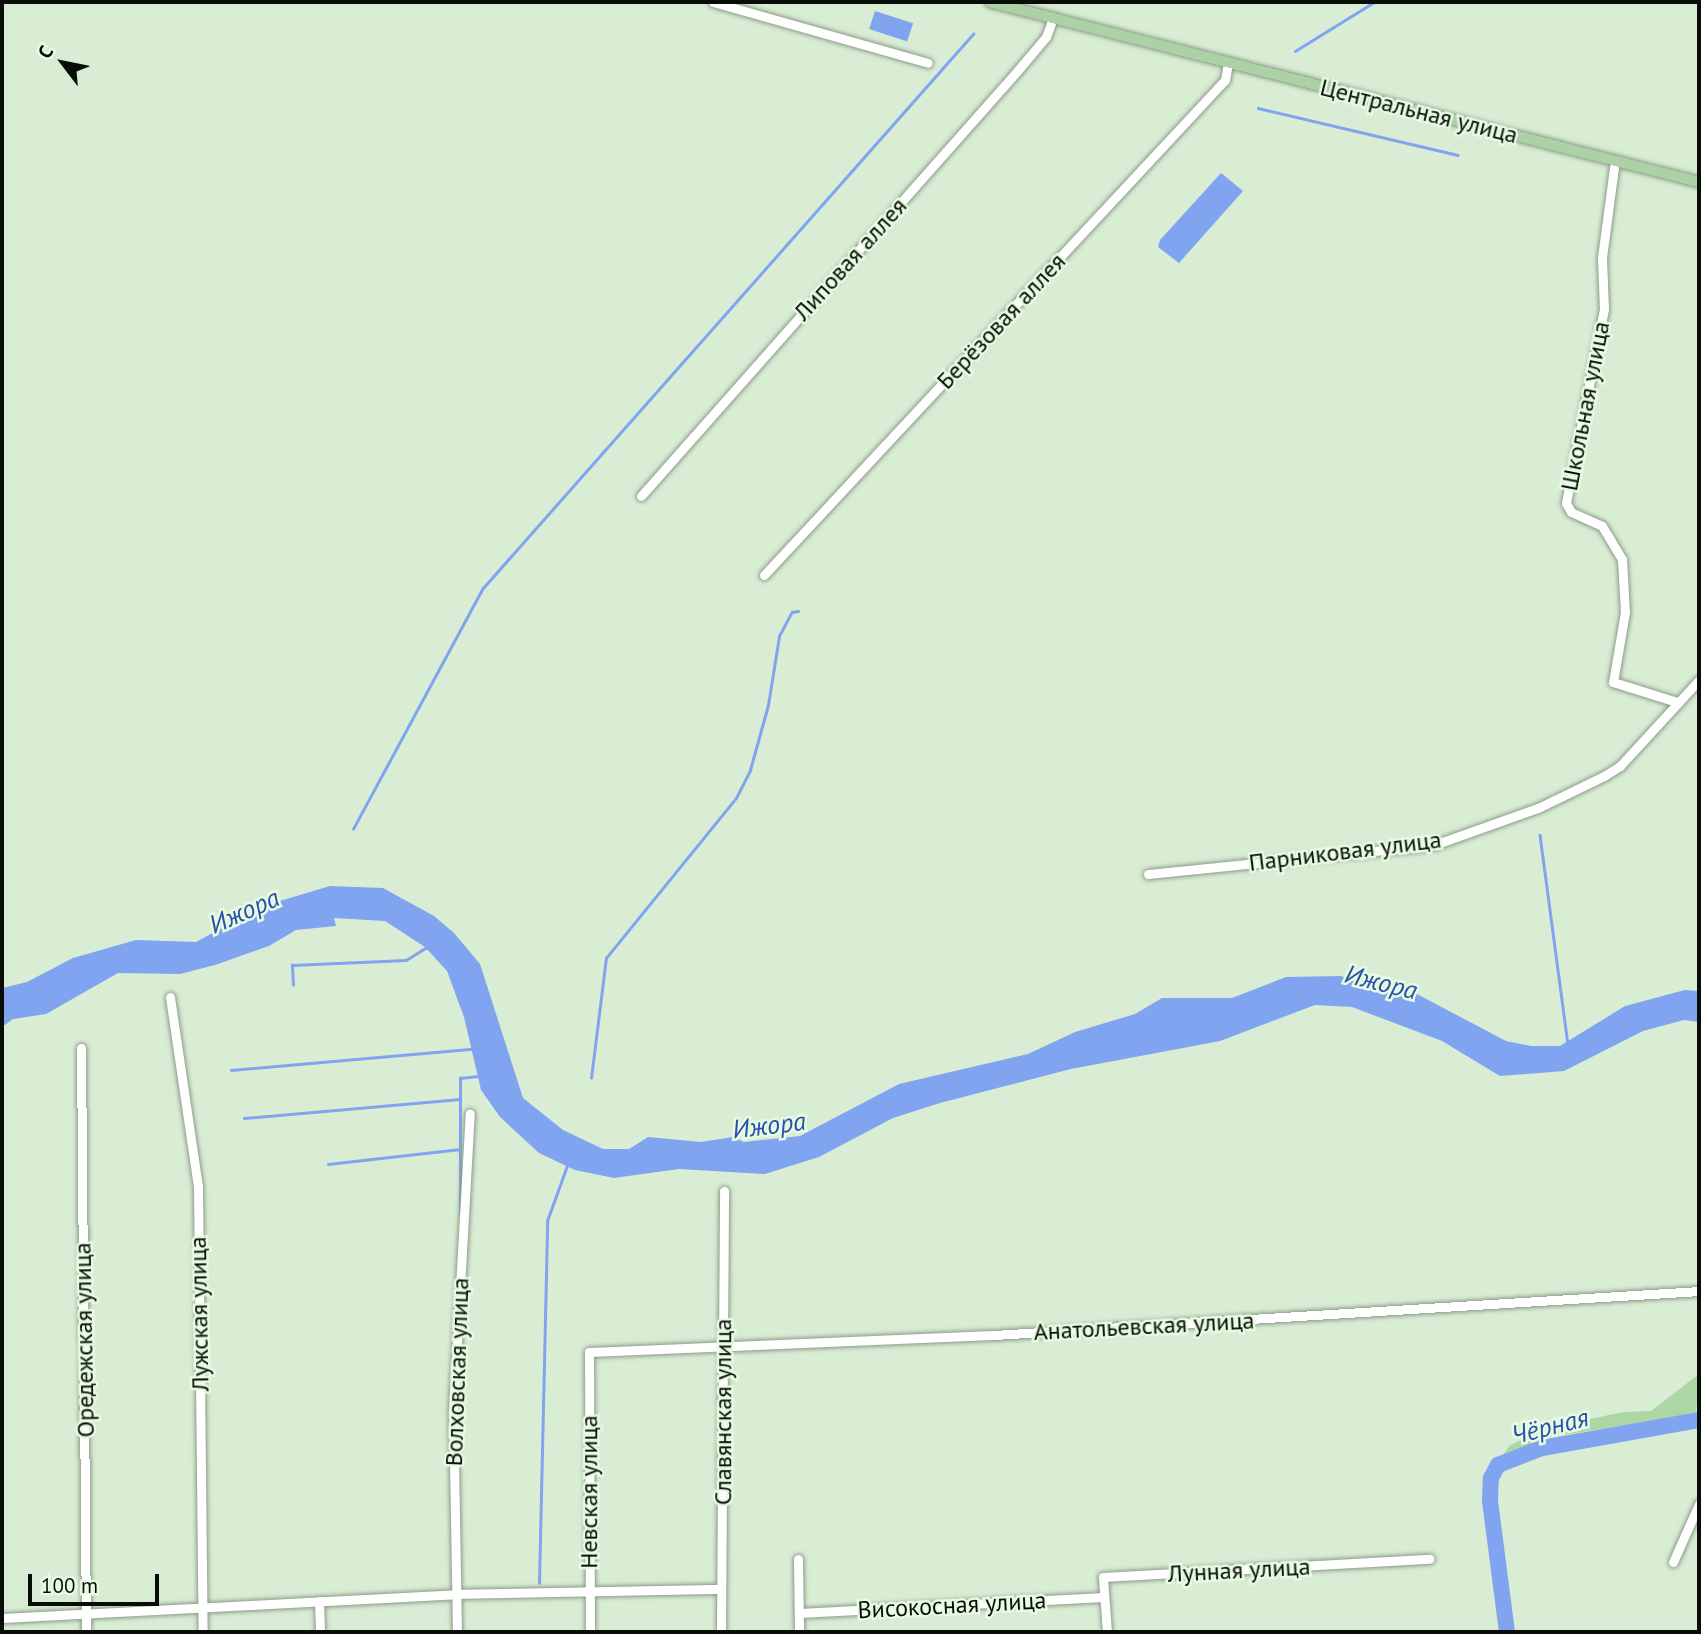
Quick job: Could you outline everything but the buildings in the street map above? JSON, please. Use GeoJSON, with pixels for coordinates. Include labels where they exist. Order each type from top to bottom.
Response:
{"type":"FeatureCollection","features":[{"type":"Feature","properties":{"kind":"main road","name":"Центральная улица"},"geometry":{"type":"LineString","coordinates":[[990,2],[1699,182]]}},
{"type":"Feature","properties":{"kind":"street"},"geometry":{"type":"LineString","coordinates":[[713,2],[928,63]]}},
{"type":"Feature","properties":{"kind":"street","name":"Липовая аллея"},"geometry":{"type":"LineString","coordinates":[[641,496],[1018,70],[1046,37],[1053,19]]}},
{"type":"Feature","properties":{"kind":"street","name":"Берёзовая аллея"},"geometry":{"type":"LineString","coordinates":[[764,575],[1225,80],[1228,63]]}},
{"type":"Feature","properties":{"kind":"street","name":"Школьная улица"},"geometry":{"type":"LineString","coordinates":[[1615,160],[1602,258],[1604,309],[1566,503],[1570,512],[1602,526],[1622,559],[1626,612],[1613,682],[1677,702]]}},
{"type":"Feature","properties":{"kind":"street","name":"Парниковая улица"},"geometry":{"type":"LineString","coordinates":[[1148,874],[1434,845],[1538,808],[1604,776],[1620,766],[1699,680]]}},
{"type":"Feature","properties":{"kind":"street","name":"Лужская улица"},"geometry":{"type":"LineString","coordinates":[[170,997],[198,1186],[203,1632]]}},
{"type":"Feature","properties":{"kind":"street","name":"Оредежская улица"},"geometry":{"type":"LineString","coordinates":[[81,1048],[86,1632]]}},
{"type":"Feature","properties":{"kind":"street","name":"Волховская улица"},"geometry":{"type":"LineString","coordinates":[[457,1632],[453,1413],[470,1113]]}},
{"type":"Feature","properties":{"kind":"street","name":"Славянская улица"},"geometry":{"type":"LineString","coordinates":[[721,1632],[724,1191]]}},
{"type":"Feature","properties":{"kind":"street","name":"Анатольевская улица"},"geometry":{"type":"LineString","coordinates":[[589,1352],[723,1349],[1699,1292]]}},
{"type":"Feature","properties":{"kind":"street","name":"Невская улица"},"geometry":{"type":"LineString","coordinates":[[589,1352],[590,1632]]}},
{"type":"Feature","properties":{"kind":"street"},"geometry":{"type":"LineString","coordinates":[[1673,1562],[1699,1504]]}},
{"type":"Feature","properties":{"kind":"street"},"geometry":{"type":"LineString","coordinates":[[798,1559],[799,1632]]}},
{"type":"Feature","properties":{"kind":"street","name":"Лунная улица"},"geometry":{"type":"LineString","coordinates":[[1104,1597],[1103,1577],[1430,1559]]}},
{"type":"Feature","properties":{"kind":"street"},"geometry":{"type":"LineString","coordinates":[[2,1618],[203,1605],[456,1594],[721,1589]]}},
{"type":"Feature","properties":{"kind":"street"},"geometry":{"type":"LineString","coordinates":[[1104,1597],[1107,1632]]}},
{"type":"Feature","properties":{"kind":"street","name":"Високосная улица"},"geometry":{"type":"LineString","coordinates":[[799,1613],[1104,1597]]}},
{"type":"Feature","properties":{"kind":"street"},"geometry":{"type":"LineString","coordinates":[[319,1601],[320,1632]]}},
{"type":"Feature","properties":{"kind":"green space"},"geometry":{"type":"Polygon","coordinates":[[[1699,1374],[1696,1414],[1551,1437],[1503,1455],[1510,1445],[1548,1428],[1623,1412],[1651,1411],[1699,1374]]]}},
{"type":"Feature","properties":{"kind":"water"},"geometry":{"type":"Polygon","coordinates":[[[875,11],[913,23],[907,41],[869,29],[875,11]]]}},
{"type":"Feature","properties":{"kind":"water"},"geometry":{"type":"Polygon","coordinates":[[[1221,173],[1243,191],[1179,263],[1158,247],[1160,240],[1221,173]]]}},
{"type":"Feature","properties":{"kind":"water","name":"Ижора"},"geometry":{"type":"Polygon","coordinates":[[[330,886],[383,888],[434,916],[454,933],[480,964],[523,1098],[563,1130],[603,1149],[629,1149],[648,1137],[701,1142],[733,1137],[744,1142],[800,1136],[899,1084],[1028,1054],[1075,1032],[1135,1014],[1162,998],[1232,998],[1286,977],[1341,976],[1373,989],[1415,993],[1506,1041],[1531,1046],[1560,1046],[1625,1006],[1685,990],[1699,991],[1699,1022],[1684,1020],[1643,1031],[1564,1071],[1500,1076],[1442,1041],[1352,1007],[1315,1005],[1220,1041],[1071,1069],[940,1103],[893,1118],[819,1157],[765,1174],[679,1169],[614,1178],[575,1170],[539,1153],[500,1117],[481,1090],[464,1017],[447,971],[425,947],[385,921],[334,918],[336,926],[296,930],[269,946],[180,974],[118,973],[46,1014],[13,1019],[2,1027],[2,988],[27,982],[73,958],[136,940],[196,942],[263,906],[330,886]]]}},
{"type":"Feature","properties":{"kind":"waterway"},"geometry":{"type":"LineString","coordinates":[[1295,51],[1374,2]]}},
{"type":"Feature","properties":{"kind":"waterway"},"geometry":{"type":"LineString","coordinates":[[353,829],[483,588],[973,34]]}},
{"type":"Feature","properties":{"kind":"waterway"},"geometry":{"type":"LineString","coordinates":[[1258,108],[1458,155]]}},
{"type":"Feature","properties":{"kind":"waterway"},"geometry":{"type":"LineString","coordinates":[[591,1078],[606,958],[736,798],[750,770],[768,705],[779,636],[792,612],[798,611]]}},
{"type":"Feature","properties":{"kind":"waterway"},"geometry":{"type":"LineString","coordinates":[[1540,835],[1568,1044]]}},
{"type":"Feature","properties":{"kind":"waterway"},"geometry":{"type":"LineString","coordinates":[[293,985],[292,965],[406,960],[428,946]]}},
{"type":"Feature","properties":{"kind":"waterway"},"geometry":{"type":"LineString","coordinates":[[231,1070],[472,1049]]}},
{"type":"Feature","properties":{"kind":"waterway"},"geometry":{"type":"LineString","coordinates":[[460,1215],[460,1078],[480,1076]]}},
{"type":"Feature","properties":{"kind":"waterway"},"geometry":{"type":"LineString","coordinates":[[244,1118],[460,1099]]}},
{"type":"Feature","properties":{"kind":"waterway"},"geometry":{"type":"LineString","coordinates":[[328,1164],[460,1149]]}},
{"type":"Feature","properties":{"kind":"waterway"},"geometry":{"type":"LineString","coordinates":[[539,1583],[547,1221],[568,1163]]}},
{"type":"Feature","properties":{"kind":"waterway","name":"Чёрная"},"geometry":{"type":"LineString","coordinates":[[1507,1632],[1490,1501],[1491,1478],[1498,1465],[1542,1448],[1699,1420]]}}]}
